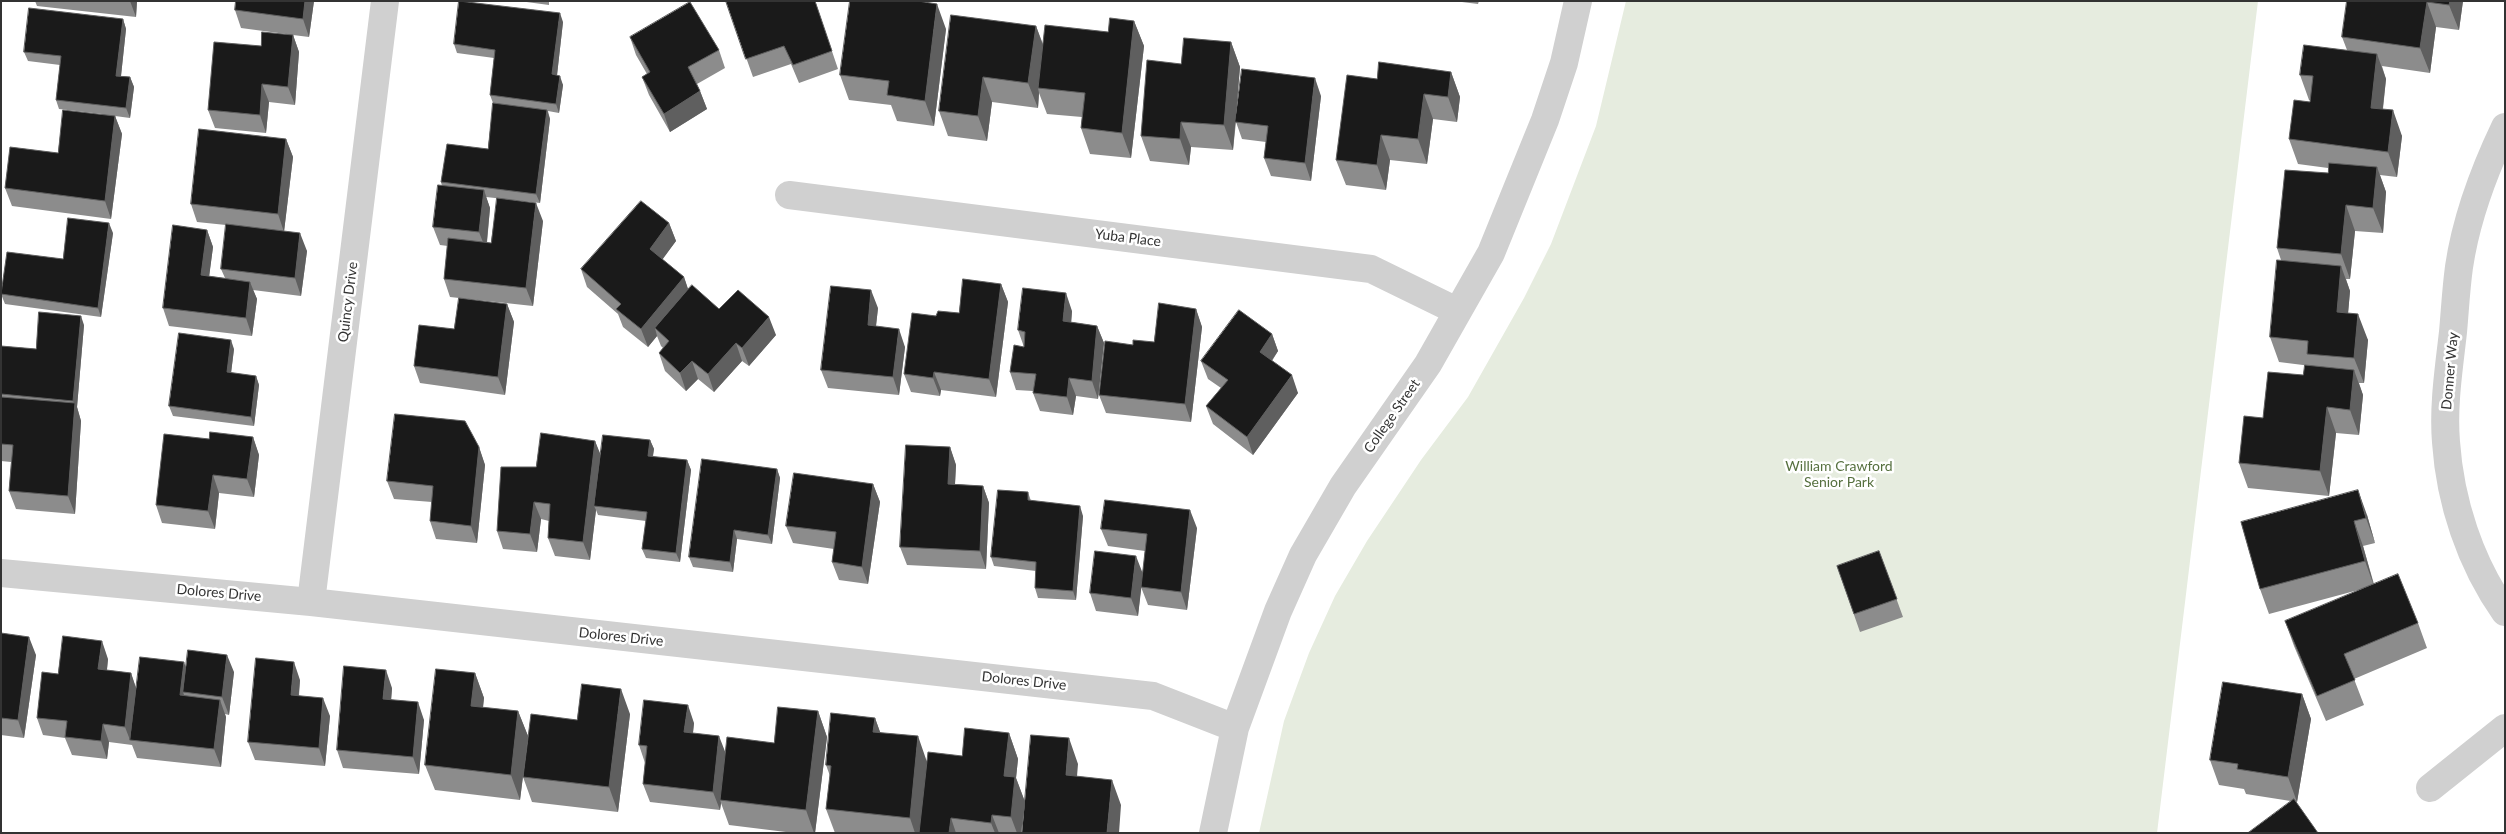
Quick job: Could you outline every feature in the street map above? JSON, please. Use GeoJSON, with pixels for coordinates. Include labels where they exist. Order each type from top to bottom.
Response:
{"type":"FeatureCollection","features":[{"type":"Feature","properties":{"kind":"street","name":"Quincy Drive"},"geometry":{"type":"LineString","coordinates":[[311,602],[385,1]]}},
{"type":"Feature","properties":{"kind":"street","name":"College Street"},"geometry":{"type":"LineString","coordinates":[[1213,833],[1235,728],[1278,611],[1303,555],[1343,486],[1428,364],[1491,254],[1516,195],[1564,63],[1578,1]]}},
{"type":"Feature","properties":{"kind":"street","name":"Donner Way"},"geometry":{"type":"LineString","coordinates":[[2505,127],[2490,158],[2474,203],[2459,266],[2446,393],[2446,441],[2453,493],[2469,544],[2489,589],[2505,612]]}},
{"type":"Feature","properties":{"kind":"street","name":"Yuba Place"},"geometry":{"type":"LineString","coordinates":[[789,195],[1371,268],[1457,311]]}},
{"type":"Feature","properties":{"kind":"street","name":"Dolores Drive"},"geometry":{"type":"LineString","coordinates":[[1,573],[311,602],[1153,696],[1235,728]]}},
{"type":"Feature","properties":{"kind":"street"},"geometry":{"type":"LineString","coordinates":[[2430,788],[2505,728]]}},
{"type":"Feature","properties":{"kind":"green space","name":"William Crawford Senior Park"},"geometry":{"type":"Polygon","coordinates":[[[1626,1],[2258,1],[2157,833],[1259,833],[1284,721],[1309,653],[1335,596],[1367,541],[1421,460],[1468,397],[1524,298],[1551,244],[1596,126],[1626,1]]]}},
{"type":"Feature","properties":{"kind":"building"},"geometry":{"type":"Polygon","coordinates":[[[236,1],[305,1],[303,19],[235,10],[236,1]]]}},
{"type":"Feature","properties":{"kind":"building"},"geometry":{"type":"Polygon","coordinates":[[[459,1],[560,13],[552,74],[560,76],[556,104],[490,95],[495,50],[454,44],[459,1]]]}},
{"type":"Feature","properties":{"kind":"building"},"geometry":{"type":"Polygon","coordinates":[[[726,1],[815,1],[832,51],[793,65],[784,46],[746,59],[726,1]]]}},
{"type":"Feature","properties":{"kind":"building"},"geometry":{"type":"Polygon","coordinates":[[[850,1],[918,1],[937,4],[925,101],[887,95],[889,81],[840,75],[850,1]]]}},
{"type":"Feature","properties":{"kind":"building"},"geometry":{"type":"Polygon","coordinates":[[[2347,1],[2450,1],[2449,5],[2427,2],[2420,48],[2342,37],[2347,1]]]}},
{"type":"Feature","properties":{"kind":"building"},"geometry":{"type":"Polygon","coordinates":[[[690,2],[719,50],[688,67],[700,91],[664,114],[642,77],[650,72],[630,37],[690,2]]]}},
{"type":"Feature","properties":{"kind":"building"},"geometry":{"type":"Polygon","coordinates":[[[29,8],[123,19],[116,76],[130,77],[126,108],[56,100],[61,56],[24,52],[29,8]]]}},
{"type":"Feature","properties":{"kind":"building"},"geometry":{"type":"Polygon","coordinates":[[[951,15],[1036,26],[1028,83],[983,77],[978,116],[939,111],[951,15]]]}},
{"type":"Feature","properties":{"kind":"building"},"geometry":{"type":"Polygon","coordinates":[[[1110,18],[1134,21],[1122,133],[1081,128],[1085,93],[1038,88],[1045,25],[1108,32],[1110,18]]]}},
{"type":"Feature","properties":{"kind":"building"},"geometry":{"type":"Polygon","coordinates":[[[262,32],[293,35],[288,87],[262,84],[260,115],[208,110],[214,42],[261,46],[262,32]]]}},
{"type":"Feature","properties":{"kind":"building"},"geometry":{"type":"Polygon","coordinates":[[[1184,38],[1231,42],[1224,125],[1181,122],[1180,139],[1141,136],[1147,60],[1181,64],[1184,38]]]}},
{"type":"Feature","properties":{"kind":"building"},"geometry":{"type":"Polygon","coordinates":[[[2304,45],[2377,54],[2371,108],[2393,110],[2388,152],[2289,139],[2294,100],[2310,102],[2313,76],[2300,75],[2304,45]]]}},
{"type":"Feature","properties":{"kind":"building"},"geometry":{"type":"Polygon","coordinates":[[[1379,62],[1451,72],[1448,97],[1424,94],[1418,139],[1381,135],[1377,165],[1336,160],[1347,75],[1377,79],[1379,62]]]}},
{"type":"Feature","properties":{"kind":"building"},"geometry":{"type":"Polygon","coordinates":[[[1242,69],[1315,78],[1305,163],[1264,158],[1268,126],[1235,122],[1242,69]]]}},
{"type":"Feature","properties":{"kind":"building"},"geometry":{"type":"Polygon","coordinates":[[[493,103],[547,110],[536,194],[441,182],[447,144],[488,149],[493,103]]]}},
{"type":"Feature","properties":{"kind":"building"},"geometry":{"type":"Polygon","coordinates":[[[63,110],[115,116],[105,201],[5,188],[10,147],[58,153],[63,110]]]}},
{"type":"Feature","properties":{"kind":"building"},"geometry":{"type":"Polygon","coordinates":[[[199,129],[286,139],[278,214],[191,204],[199,129]]]}},
{"type":"Feature","properties":{"kind":"building"},"geometry":{"type":"Polygon","coordinates":[[[2329,163],[2377,167],[2373,208],[2346,205],[2341,254],[2277,248],[2285,170],[2328,173],[2329,163]]]}},
{"type":"Feature","properties":{"kind":"building"},"geometry":{"type":"Polygon","coordinates":[[[438,185],[484,190],[479,232],[433,227],[438,185]]]}},
{"type":"Feature","properties":{"kind":"building"},"geometry":{"type":"Polygon","coordinates":[[[497,198],[536,203],[526,288],[444,279],[448,238],[491,243],[497,198]]]}},
{"type":"Feature","properties":{"kind":"building"},"geometry":{"type":"Polygon","coordinates":[[[641,201],[669,223],[650,249],[684,277],[641,329],[616,309],[621,304],[581,269],[641,201]]]}},
{"type":"Feature","properties":{"kind":"building"},"geometry":{"type":"Polygon","coordinates":[[[68,218],[109,223],[98,308],[1,294],[7,252],[63,259],[68,218]]]}},
{"type":"Feature","properties":{"kind":"building"},"geometry":{"type":"Polygon","coordinates":[[[226,224],[300,233],[295,278],[221,269],[226,224]]]}},
{"type":"Feature","properties":{"kind":"building"},"geometry":{"type":"Polygon","coordinates":[[[173,225],[207,230],[201,275],[250,282],[246,318],[163,308],[173,225]]]}},
{"type":"Feature","properties":{"kind":"building"},"geometry":{"type":"Polygon","coordinates":[[[2277,260],[2341,266],[2337,312],[2358,314],[2354,358],[2307,354],[2308,341],[2270,337],[2277,260]]]}},
{"type":"Feature","properties":{"kind":"building"},"geometry":{"type":"Polygon","coordinates":[[[963,279],[1001,284],[989,379],[934,372],[933,378],[904,374],[912,313],[936,316],[938,311],[959,313],[963,279]]]}},
{"type":"Feature","properties":{"kind":"building"},"geometry":{"type":"Polygon","coordinates":[[[692,285],[719,309],[738,290],[769,317],[742,348],[736,343],[708,374],[692,361],[680,373],[659,353],[669,341],[655,328],[692,285]]]}},
{"type":"Feature","properties":{"kind":"building"},"geometry":{"type":"Polygon","coordinates":[[[831,286],[871,290],[868,325],[899,329],[893,377],[821,370],[831,286]]]}},
{"type":"Feature","properties":{"kind":"building"},"geometry":{"type":"Polygon","coordinates":[[[1023,288],[1066,293],[1063,321],[1097,326],[1092,381],[1069,378],[1067,397],[1033,393],[1036,374],[1010,372],[1014,345],[1024,347],[1025,332],[1018,330],[1023,288]]]}},
{"type":"Feature","properties":{"kind":"building"},"geometry":{"type":"Polygon","coordinates":[[[459,298],[507,304],[498,377],[414,366],[419,325],[454,329],[459,298]]]}},
{"type":"Feature","properties":{"kind":"building"},"geometry":{"type":"Polygon","coordinates":[[[1159,303],[1196,309],[1185,404],[1099,395],[1105,341],[1133,345],[1133,340],[1154,342],[1159,303]]]}},
{"type":"Feature","properties":{"kind":"building"},"geometry":{"type":"Polygon","coordinates":[[[1239,310],[1272,334],[1260,352],[1292,375],[1247,437],[1206,406],[1228,380],[1201,361],[1239,310]]]}},
{"type":"Feature","properties":{"kind":"building"},"geometry":{"type":"Polygon","coordinates":[[[39,312],[81,316],[73,401],[1,394],[1,346],[36,349],[39,312]]]}},
{"type":"Feature","properties":{"kind":"building"},"geometry":{"type":"Polygon","coordinates":[[[179,333],[231,340],[227,372],[256,376],[251,417],[169,406],[179,333]]]}},
{"type":"Feature","properties":{"kind":"building"},"geometry":{"type":"Polygon","coordinates":[[[2305,365],[2354,370],[2350,410],[2327,407],[2320,471],[2239,463],[2244,416],[2263,418],[2268,372],[2303,375],[2305,365]]]}},
{"type":"Feature","properties":{"kind":"building"},"geometry":{"type":"Polygon","coordinates":[[[1,397],[75,403],[68,496],[9,491],[13,445],[1,444],[1,397]]]}},
{"type":"Feature","properties":{"kind":"building"},"geometry":{"type":"Polygon","coordinates":[[[395,414],[465,421],[479,447],[471,526],[430,521],[433,486],[387,481],[395,414]]]}},
{"type":"Feature","properties":{"kind":"building"},"geometry":{"type":"Polygon","coordinates":[[[210,432],[253,437],[247,479],[213,475],[208,511],[156,505],[164,434],[209,439],[210,432]]]}},
{"type":"Feature","properties":{"kind":"building"},"geometry":{"type":"Polygon","coordinates":[[[541,433],[595,441],[583,542],[548,538],[550,504],[534,502],[530,534],[497,531],[501,467],[536,467],[541,433]]]}},
{"type":"Feature","properties":{"kind":"building"},"geometry":{"type":"Polygon","coordinates":[[[603,435],[650,440],[648,456],[687,460],[676,553],[642,549],[647,512],[594,506],[603,435]]]}},
{"type":"Feature","properties":{"kind":"building"},"geometry":{"type":"Polygon","coordinates":[[[906,445],[950,447],[948,484],[983,486],[980,551],[900,547],[906,445]]]}},
{"type":"Feature","properties":{"kind":"building"},"geometry":{"type":"Polygon","coordinates":[[[702,459],[777,469],[768,535],[734,530],[730,562],[689,557],[702,459]]]}},
{"type":"Feature","properties":{"kind":"building"},"geometry":{"type":"Polygon","coordinates":[[[794,473],[873,484],[862,567],[832,562],[836,532],[786,526],[794,473]]]}},
{"type":"Feature","properties":{"kind":"building"},"geometry":{"type":"Polygon","coordinates":[[[998,490],[1028,492],[1028,500],[1080,506],[1073,591],[1035,588],[1036,562],[991,557],[998,490]]]}},
{"type":"Feature","properties":{"kind":"building"},"geometry":{"type":"Polygon","coordinates":[[[2358,490],[2366,518],[2354,521],[2365,561],[2260,589],[2241,522],[2358,490]]]}},
{"type":"Feature","properties":{"kind":"building"},"geometry":{"type":"Polygon","coordinates":[[[1105,500],[1190,510],[1181,592],[1141,587],[1147,534],[1101,529],[1105,500]]]}},
{"type":"Feature","properties":{"kind":"building"},"geometry":{"type":"Polygon","coordinates":[[[1095,551],[1136,556],[1131,598],[1090,593],[1095,551]]]}},
{"type":"Feature","properties":{"kind":"building"},"geometry":{"type":"Polygon","coordinates":[[[1879,551],[1897,599],[1854,614],[1837,566],[1879,551]]]}},
{"type":"Feature","properties":{"kind":"building"},"geometry":{"type":"Polygon","coordinates":[[[2398,574],[2418,623],[2344,654],[2355,680],[2317,696],[2285,621],[2398,574]]]}},
{"type":"Feature","properties":{"kind":"building"},"geometry":{"type":"Polygon","coordinates":[[[1,633],[29,637],[18,720],[1,718],[1,633]]]}},
{"type":"Feature","properties":{"kind":"building"},"geometry":{"type":"Polygon","coordinates":[[[63,636],[102,641],[98,669],[131,673],[125,727],[103,724],[101,741],[65,737],[67,721],[37,718],[42,672],[58,674],[63,636]]]}},
{"type":"Feature","properties":{"kind":"building"},"geometry":{"type":"Polygon","coordinates":[[[188,650],[227,655],[222,697],[183,692],[188,650]]]}},
{"type":"Feature","properties":{"kind":"building"},"geometry":{"type":"Polygon","coordinates":[[[140,657],[184,662],[180,695],[220,700],[214,749],[130,740],[140,657]]]}},
{"type":"Feature","properties":{"kind":"building"},"geometry":{"type":"Polygon","coordinates":[[[256,658],[294,662],[291,695],[323,698],[319,748],[248,742],[256,658]]]}},
{"type":"Feature","properties":{"kind":"building"},"geometry":{"type":"Polygon","coordinates":[[[344,666],[386,670],[383,699],[418,702],[413,757],[337,750],[344,666]]]}},
{"type":"Feature","properties":{"kind":"building"},"geometry":{"type":"Polygon","coordinates":[[[436,669],[475,673],[471,706],[518,711],[511,775],[425,765],[436,669]]]}},
{"type":"Feature","properties":{"kind":"building"},"geometry":{"type":"Polygon","coordinates":[[[2223,682],[2302,694],[2288,777],[2237,769],[2238,764],[2210,760],[2223,682]]]}},
{"type":"Feature","properties":{"kind":"building"},"geometry":{"type":"Polygon","coordinates":[[[582,684],[621,689],[609,787],[523,777],[531,714],[577,720],[582,684]]]}},
{"type":"Feature","properties":{"kind":"building"},"geometry":{"type":"Polygon","coordinates":[[[644,700],[688,705],[684,732],[719,736],[713,792],[643,784],[647,746],[639,745],[644,700]]]}},
{"type":"Feature","properties":{"kind":"building"},"geometry":{"type":"Polygon","coordinates":[[[778,707],[818,711],[806,810],[720,800],[727,737],[774,743],[778,707]]]}},
{"type":"Feature","properties":{"kind":"building"},"geometry":{"type":"Polygon","coordinates":[[[831,713],[875,718],[873,732],[918,736],[910,818],[826,809],[831,766],[826,765],[831,713]]]}},
{"type":"Feature","properties":{"kind":"building"},"geometry":{"type":"Polygon","coordinates":[[[965,728],[1009,733],[1004,776],[1015,777],[1011,817],[992,815],[991,823],[951,818],[949,833],[919,833],[928,752],[962,756],[965,728]]]}},
{"type":"Feature","properties":{"kind":"building"},"geometry":{"type":"Polygon","coordinates":[[[1031,735],[1069,738],[1066,775],[1112,780],[1107,833],[1022,833],[1031,735]]]}},
{"type":"Feature","properties":{"kind":"building"},"geometry":{"type":"Polygon","coordinates":[[[2294,799],[2318,833],[2248,833],[2294,799]]]}}]}
